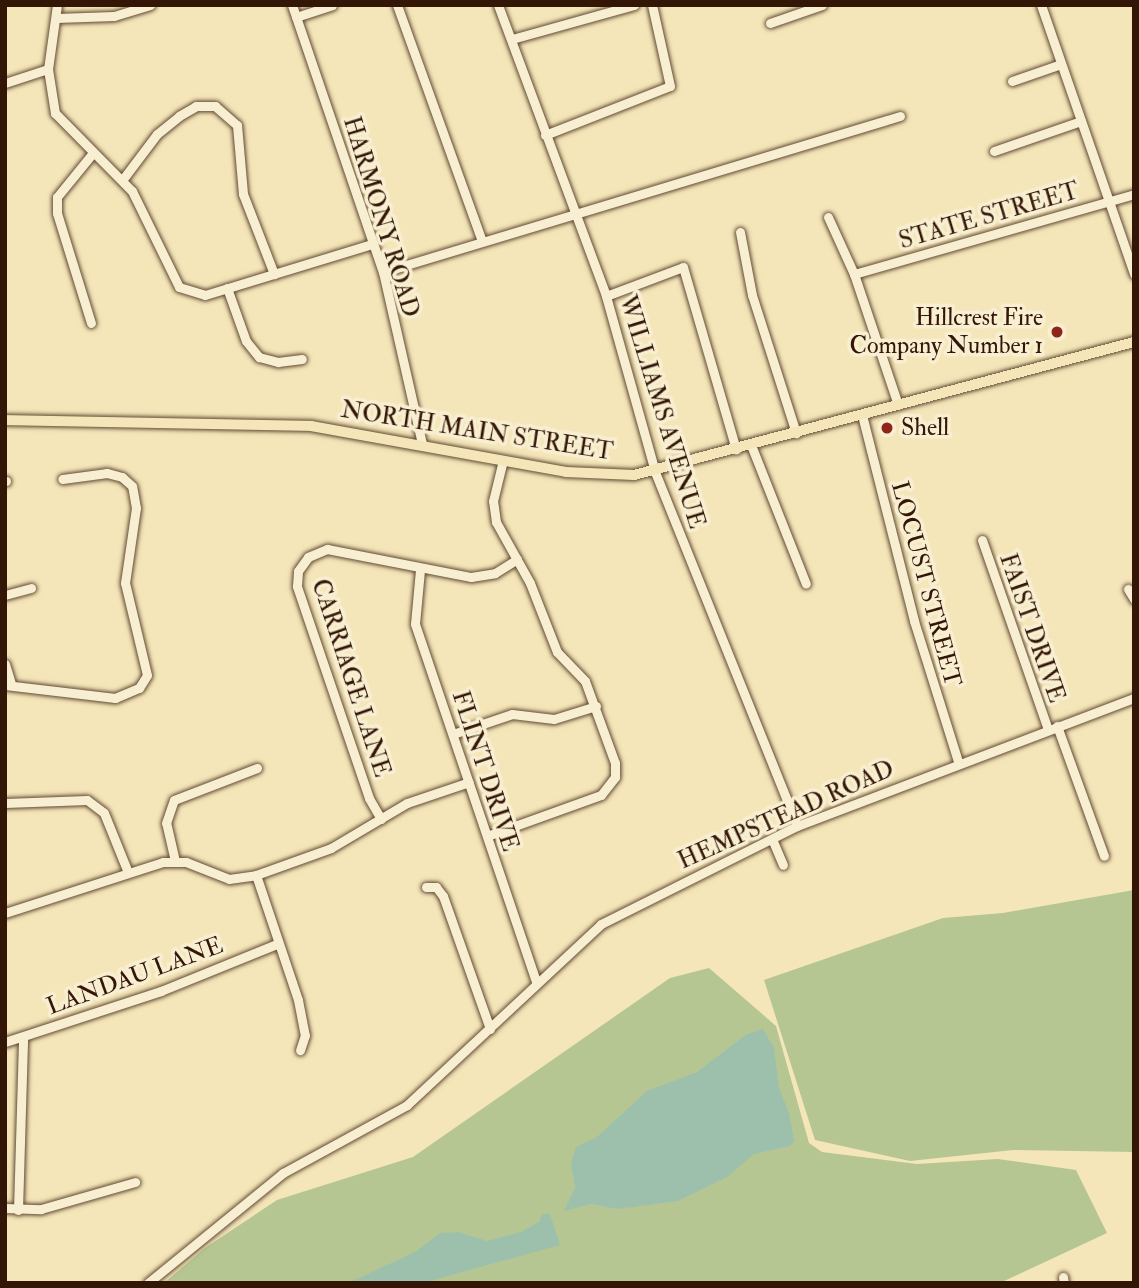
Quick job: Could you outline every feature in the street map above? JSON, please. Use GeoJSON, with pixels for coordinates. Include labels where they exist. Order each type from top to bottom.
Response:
{"type":"FeatureCollection","features":[{"type":"Feature","properties":{"kind":"main road","name":"NORTH MAIN STREET"},"geometry":{"type":"LineString","coordinates":[[5,420],[311,426],[422,443],[590,475],[655,472],[1134,342]]}},
{"type":"Feature","properties":{"kind":"street"},"geometry":{"type":"LineString","coordinates":[[57,5],[48,69],[55,113],[92,154],[123,179],[148,216],[179,287],[205,295],[372,244]]}},
{"type":"Feature","properties":{"kind":"street"},"geometry":{"type":"LineString","coordinates":[[56,18],[114,16],[150,5]]}},
{"type":"Feature","properties":{"kind":"street","name":"HARMONY ROAD"},"geometry":{"type":"LineString","coordinates":[[292,5],[383,272],[422,443]]}},
{"type":"Feature","properties":{"kind":"street"},"geometry":{"type":"LineString","coordinates":[[296,17],[332,5]]}},
{"type":"Feature","properties":{"kind":"street"},"geometry":{"type":"LineString","coordinates":[[397,5],[482,241]]}},
{"type":"Feature","properties":{"kind":"street","name":"WILLIAMS AVENUE"},"geometry":{"type":"LineString","coordinates":[[498,5],[573,214],[606,296],[655,472],[797,826]]}},
{"type":"Feature","properties":{"kind":"street"},"geometry":{"type":"LineString","coordinates":[[512,39],[634,5]]}},
{"type":"Feature","properties":{"kind":"street"},"geometry":{"type":"LineString","coordinates":[[545,135],[670,86],[652,5]]}},
{"type":"Feature","properties":{"kind":"street"},"geometry":{"type":"LineString","coordinates":[[770,23],[822,5]]}},
{"type":"Feature","properties":{"kind":"street"},"geometry":{"type":"LineString","coordinates":[[1041,5],[1134,274]]}},
{"type":"Feature","properties":{"kind":"street"},"geometry":{"type":"LineString","coordinates":[[1012,81],[1061,64]]}},
{"type":"Feature","properties":{"kind":"street"},"geometry":{"type":"LineString","coordinates":[[5,83],[48,69]]}},
{"type":"Feature","properties":{"kind":"street"},"geometry":{"type":"LineString","coordinates":[[123,179],[157,134],[179,116],[196,106],[215,106],[237,125],[243,194],[274,274]]}},
{"type":"Feature","properties":{"kind":"street"},"geometry":{"type":"LineString","coordinates":[[383,272],[900,116]]}},
{"type":"Feature","properties":{"kind":"street"},"geometry":{"type":"LineString","coordinates":[[994,151],[1081,121]]}},
{"type":"Feature","properties":{"kind":"street"},"geometry":{"type":"LineString","coordinates":[[91,323],[57,212],[57,197],[92,154]]}},
{"type":"Feature","properties":{"kind":"street","name":"STATE STREET"},"geometry":{"type":"LineString","coordinates":[[854,274],[1134,194]]}},
{"type":"Feature","properties":{"kind":"street"},"geometry":{"type":"LineString","coordinates":[[828,217],[854,274],[898,405]]}},
{"type":"Feature","properties":{"kind":"street"},"geometry":{"type":"LineString","coordinates":[[740,232],[752,295],[796,433]]}},
{"type":"Feature","properties":{"kind":"street"},"geometry":{"type":"LineString","coordinates":[[606,296],[683,267],[736,449]]}},
{"type":"Feature","properties":{"kind":"street"},"geometry":{"type":"LineString","coordinates":[[226,288],[246,341],[259,357],[278,362],[302,359]]}},
{"type":"Feature","properties":{"kind":"street","name":"LOCUST STREET"},"geometry":{"type":"LineString","coordinates":[[862,415],[914,621],[958,761]]}},
{"type":"Feature","properties":{"kind":"street"},"geometry":{"type":"LineString","coordinates":[[751,445],[806,584]]}},
{"type":"Feature","properties":{"kind":"street"},"geometry":{"type":"LineString","coordinates":[[487,836],[610,788],[615,763],[585,681],[557,652],[517,559],[496,522],[493,501],[503,460]]}},
{"type":"Feature","properties":{"kind":"street"},"geometry":{"type":"LineString","coordinates":[[5,664],[8,685],[115,698],[139,688],[147,675],[125,583],[136,508],[132,486],[122,477],[107,473],[62,479]]}},
{"type":"Feature","properties":{"kind":"street","name":"FAIST DRIVE"},"geometry":{"type":"LineString","coordinates":[[982,540],[1104,856]]}},
{"type":"Feature","properties":{"kind":"street","name":"CARRIAGE LANE"},"geometry":{"type":"LineString","coordinates":[[381,819],[369,798],[297,586],[298,571],[308,557],[327,549],[420,570],[471,577],[495,573],[517,559]]}},
{"type":"Feature","properties":{"kind":"street","name":"FLINT DRIVE"},"geometry":{"type":"LineString","coordinates":[[420,570],[415,624],[536,982]]}},
{"type":"Feature","properties":{"kind":"street"},"geometry":{"type":"LineString","coordinates":[[5,595],[31,588]]}},
{"type":"Feature","properties":{"kind":"street"},"geometry":{"type":"LineString","coordinates":[[1128,589],[1134,600]]}},
{"type":"Feature","properties":{"kind":"street","name":"HEMPSTEAD ROAD"},"geometry":{"type":"LineString","coordinates":[[148,1283],[283,1173],[408,1105],[536,982],[601,924],[797,826],[958,761],[1134,698]]}},
{"type":"Feature","properties":{"kind":"street"},"geometry":{"type":"LineString","coordinates":[[453,734],[512,714],[554,719],[596,706]]}},
{"type":"Feature","properties":{"kind":"street"},"geometry":{"type":"LineString","coordinates":[[176,862],[166,823],[174,800],[257,768]]}},
{"type":"Feature","properties":{"kind":"street"},"geometry":{"type":"LineString","coordinates":[[5,913],[127,870],[176,862],[229,879],[256,876],[331,848],[407,803],[469,782]]}},
{"type":"Feature","properties":{"kind":"street"},"geometry":{"type":"LineString","coordinates":[[5,803],[87,800],[104,813],[127,870]]}},
{"type":"Feature","properties":{"kind":"street"},"geometry":{"type":"LineString","coordinates":[[772,839],[783,865]]}},
{"type":"Feature","properties":{"kind":"street"},"geometry":{"type":"LineString","coordinates":[[256,876],[298,1000],[305,1035],[300,1051]]}},
{"type":"Feature","properties":{"kind":"street"},"geometry":{"type":"LineString","coordinates":[[426,887],[436,887],[443,896],[490,1028]]}},
{"type":"Feature","properties":{"kind":"street","name":"LANDAU LANE"},"geometry":{"type":"LineString","coordinates":[[5,1042],[161,991],[277,944]]}},
{"type":"Feature","properties":{"kind":"street"},"geometry":{"type":"LineString","coordinates":[[18,1210],[23,1037]]}},
{"type":"Feature","properties":{"kind":"street"},"geometry":{"type":"LineString","coordinates":[[5,1208],[18,1210],[85,1200],[135,1182]]}},
{"type":"Feature","properties":{"kind":"shaded area"},"geometry":{"type":"Polygon","coordinates":[[[1134,890],[1134,1152],[1013,1150],[910,1161],[815,1140],[764,980],[943,918],[1003,913],[1134,890]]]}},
{"type":"Feature","properties":{"kind":"shaded area"},"geometry":{"type":"Polygon","coordinates":[[[709,968],[776,1026],[809,1143],[822,1152],[917,1164],[998,1159],[1076,1170],[1107,1233],[1000,1283],[164,1283],[205,1248],[277,1200],[413,1157],[670,978],[709,968]]]}},
{"type":"Feature","properties":{"kind":"shaded area"},"geometry":{"type":"Polygon","coordinates":[[[763,1029],[774,1048],[779,1088],[789,1113],[794,1141],[790,1146],[754,1154],[727,1177],[678,1201],[618,1209],[591,1204],[564,1211],[575,1188],[571,1163],[576,1147],[597,1137],[647,1091],[697,1072],[747,1034],[763,1029]]]}},
{"type":"Feature","properties":{"kind":"shaded area"},"geometry":{"type":"Polygon","coordinates":[[[542,1214],[550,1214],[560,1245],[423,1283],[348,1283],[415,1252],[440,1233],[458,1232],[487,1241],[521,1232],[539,1222],[542,1214]]]}},
{"type":"Feature","properties":{"kind":"place","name":"Hillcrest Fire Company Number 1"},"geometry":{"type":"Point","coordinates":[1057,332]}},
{"type":"Feature","properties":{"kind":"place","name":"Shell"},"geometry":{"type":"Point","coordinates":[887,428]}}]}
